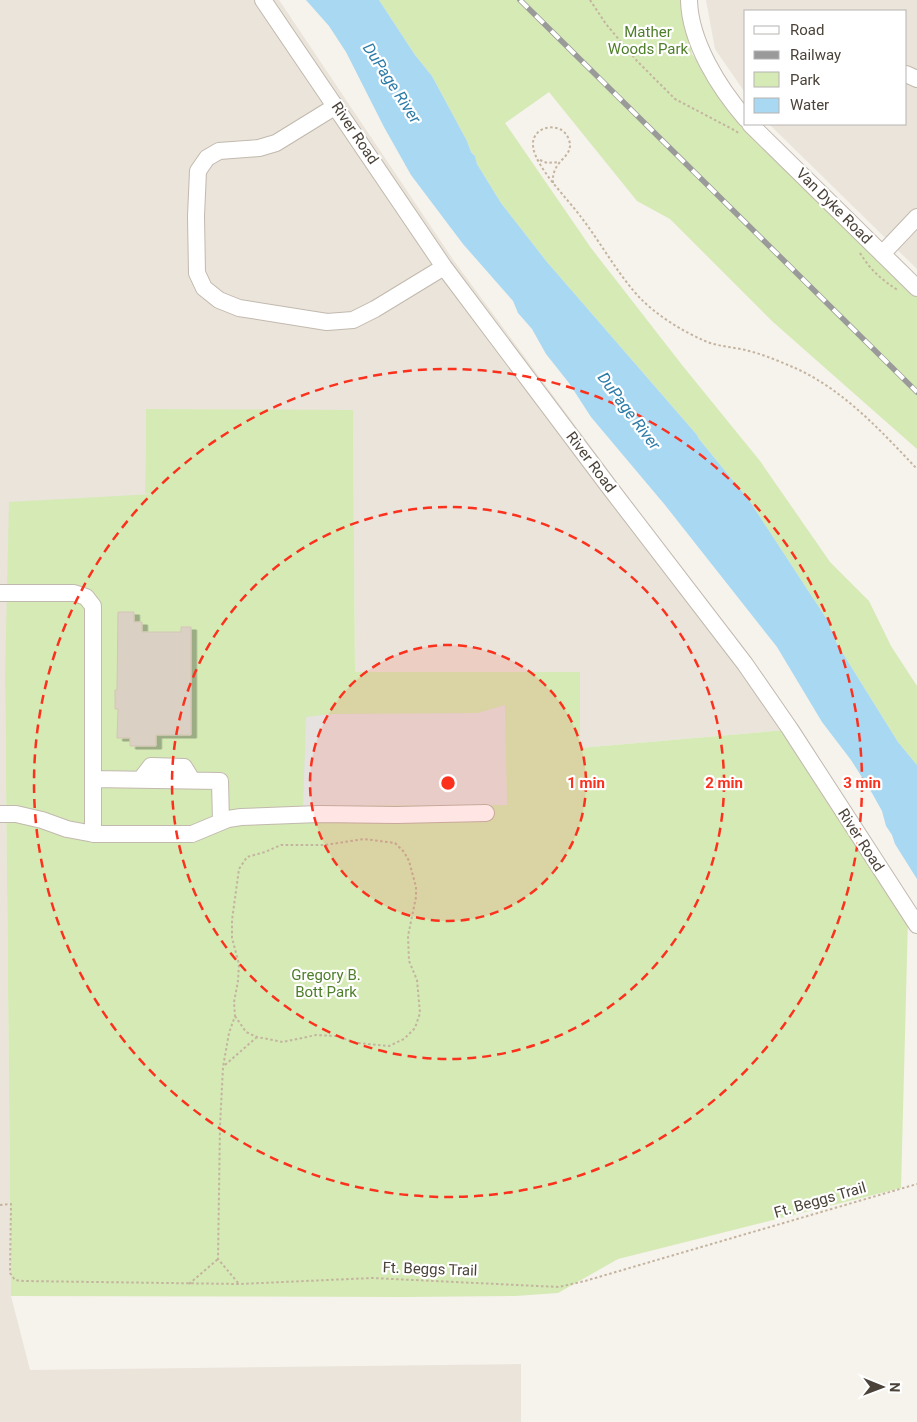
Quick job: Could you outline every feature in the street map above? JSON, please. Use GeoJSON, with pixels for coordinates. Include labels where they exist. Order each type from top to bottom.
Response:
{"type":"FeatureCollection","features":[{"type":"Feature","properties":{"kind":"street","name":"River Road"},"geometry":{"type":"LineString","coordinates":[[263,0],[444,267],[745,664],[790,729],[917,925]]}},
{"type":"Feature","properties":{"kind":"street"},"geometry":{"type":"LineString","coordinates":[[689,0],[689,8],[700,46],[714,76],[728,98],[744,117]]}},
{"type":"Feature","properties":{"kind":"street"},"geometry":{"type":"LineString","coordinates":[[336,106],[276,143],[259,148],[219,151],[207,158],[198,171],[196,216],[198,273],[204,288],[219,300],[239,308],[327,322],[353,320],[375,309],[444,267]]}},
{"type":"Feature","properties":{"kind":"street","name":"Van Dyke Road"},"geometry":{"type":"LineString","coordinates":[[745,129],[917,288]]}},
{"type":"Feature","properties":{"kind":"street"},"geometry":{"type":"LineString","coordinates":[[882,254],[917,217]]}},
{"type":"Feature","properties":{"kind":"street"},"geometry":{"type":"LineString","coordinates":[[0,593],[74,593],[86,597],[93,606],[93,834]]}},
{"type":"Feature","properties":{"kind":"street"},"geometry":{"type":"LineString","coordinates":[[93,779],[141,779],[151,766],[184,767],[192,780],[220,781],[221,822]]}},
{"type":"Feature","properties":{"kind":"street"},"geometry":{"type":"LineString","coordinates":[[0,814],[16,814],[93,834],[192,834],[221,822],[241,817],[319,814],[486,813]]}},
{"type":"Feature","properties":{"kind":"path"},"geometry":{"type":"LineString","coordinates":[[590,0],[606,24],[636,61],[675,99],[734,130],[745,129]]}},
{"type":"Feature","properties":{"kind":"path"},"geometry":{"type":"LineString","coordinates":[[553,183],[553,170],[569,151],[570,145],[567,135],[561,129],[554,127],[542,129],[536,135],[533,143],[537,160],[553,183],[582,217],[640,298],[661,315],[706,342],[750,351],[797,369],[819,380],[887,437],[917,469]]}},
{"type":"Feature","properties":{"kind":"path"},"geometry":{"type":"LineString","coordinates":[[537,160],[547,164],[560,162]]}},
{"type":"Feature","properties":{"kind":"path"},"geometry":{"type":"LineString","coordinates":[[858,250],[871,270],[882,281]]}},
{"type":"Feature","properties":{"kind":"path"},"geometry":{"type":"LineString","coordinates":[[235,1016],[246,1032],[257,1038],[283,1042],[316,1035],[336,1036],[357,1043],[389,1046],[404,1039],[415,1028],[420,1013],[419,997],[417,980],[409,961],[408,936],[416,897],[416,887],[409,861],[404,852],[395,843],[364,839],[325,845],[282,845],[247,857],[239,869],[232,920],[232,938],[239,964],[238,981],[234,1002],[235,1016],[229,1033],[224,1066],[220,1126],[218,1259],[239,1284]]}},
{"type":"Feature","properties":{"kind":"path"},"geometry":{"type":"LineString","coordinates":[[224,1066],[257,1038]]}},
{"type":"Feature","properties":{"kind":"path","name":"Ft. Beggs Trail"},"geometry":{"type":"LineString","coordinates":[[0,1204],[11,1204],[10,1274],[15,1280],[239,1284],[372,1278],[560,1287],[584,1282],[917,1184]]}},
{"type":"Feature","properties":{"kind":"path"},"geometry":{"type":"LineString","coordinates":[[189,1284],[218,1259]]}},
{"type":"Feature","properties":{"kind":"shaded area"},"geometry":{"type":"Polygon","coordinates":[[[0,0],[279,0],[454,261],[778,701],[786,730],[580,748],[580,672],[355,672],[353,411],[146,409],[145,493],[164,493],[5,678],[11,1296],[30,1370],[521,1364],[521,1422],[0,1422],[0,0]]]}},
{"type":"Feature","properties":{"kind":"shaded area"},"geometry":{"type":"Polygon","coordinates":[[[706,0],[917,0],[917,269],[770,125],[907,125],[907,10],[744,10],[744,91],[715,49],[706,0]]]}},
{"type":"Feature","properties":{"kind":"shaded area"},"geometry":{"type":"Polygon","coordinates":[[[505,705],[507,805],[303,806],[306,717],[331,714],[477,713],[505,705]]]}},
{"type":"Feature","properties":{"kind":"green space","name":"Mather Woods Park"},"geometry":{"type":"Polygon","coordinates":[[[379,0],[681,0],[692,54],[744,125],[917,297],[917,449],[773,322],[670,219],[637,201],[549,92],[505,123],[591,248],[760,461],[830,562],[869,601],[891,646],[917,686],[917,765],[898,742],[837,644],[830,624],[749,500],[697,435],[547,262],[501,203],[477,164],[475,156],[471,152],[432,76],[415,55],[379,0]]]}},
{"type":"Feature","properties":{"kind":"green space","name":"Gregory B. Bott Park"},"geometry":{"type":"Polygon","coordinates":[[[146,409],[353,410],[355,672],[580,672],[580,748],[786,730],[908,917],[901,1188],[618,1259],[558,1293],[515,1296],[404,1297],[11,1296],[5,678],[9,502],[154,494],[145,493],[146,409]]]}},
{"type":"Feature","properties":{"kind":"water","name":"DuPage River"},"geometry":{"type":"Polygon","coordinates":[[[306,0],[379,0],[415,55],[432,76],[471,152],[475,156],[477,164],[501,203],[547,262],[697,435],[749,500],[830,624],[837,644],[898,742],[917,765],[917,879],[895,844],[886,826],[882,811],[872,793],[851,760],[822,722],[777,647],[665,505],[591,417],[569,383],[546,354],[532,329],[518,313],[513,301],[463,244],[411,175],[346,52],[329,26],[306,0]]]}},
{"type":"Feature","properties":{"kind":"building"},"geometry":{"type":"Polygon","coordinates":[[[118,612],[134,612],[134,622],[142,622],[142,632],[181,632],[181,627],[191,627],[191,735],[156,735],[156,746],[130,746],[130,738],[117,738],[118,709],[115,709],[115,690],[117,690],[118,612]]]}},
{"type":"Feature","properties":{"kind":"railway"},"geometry":{"type":"LineString","coordinates":[[520,0],[917,392]]}}]}
